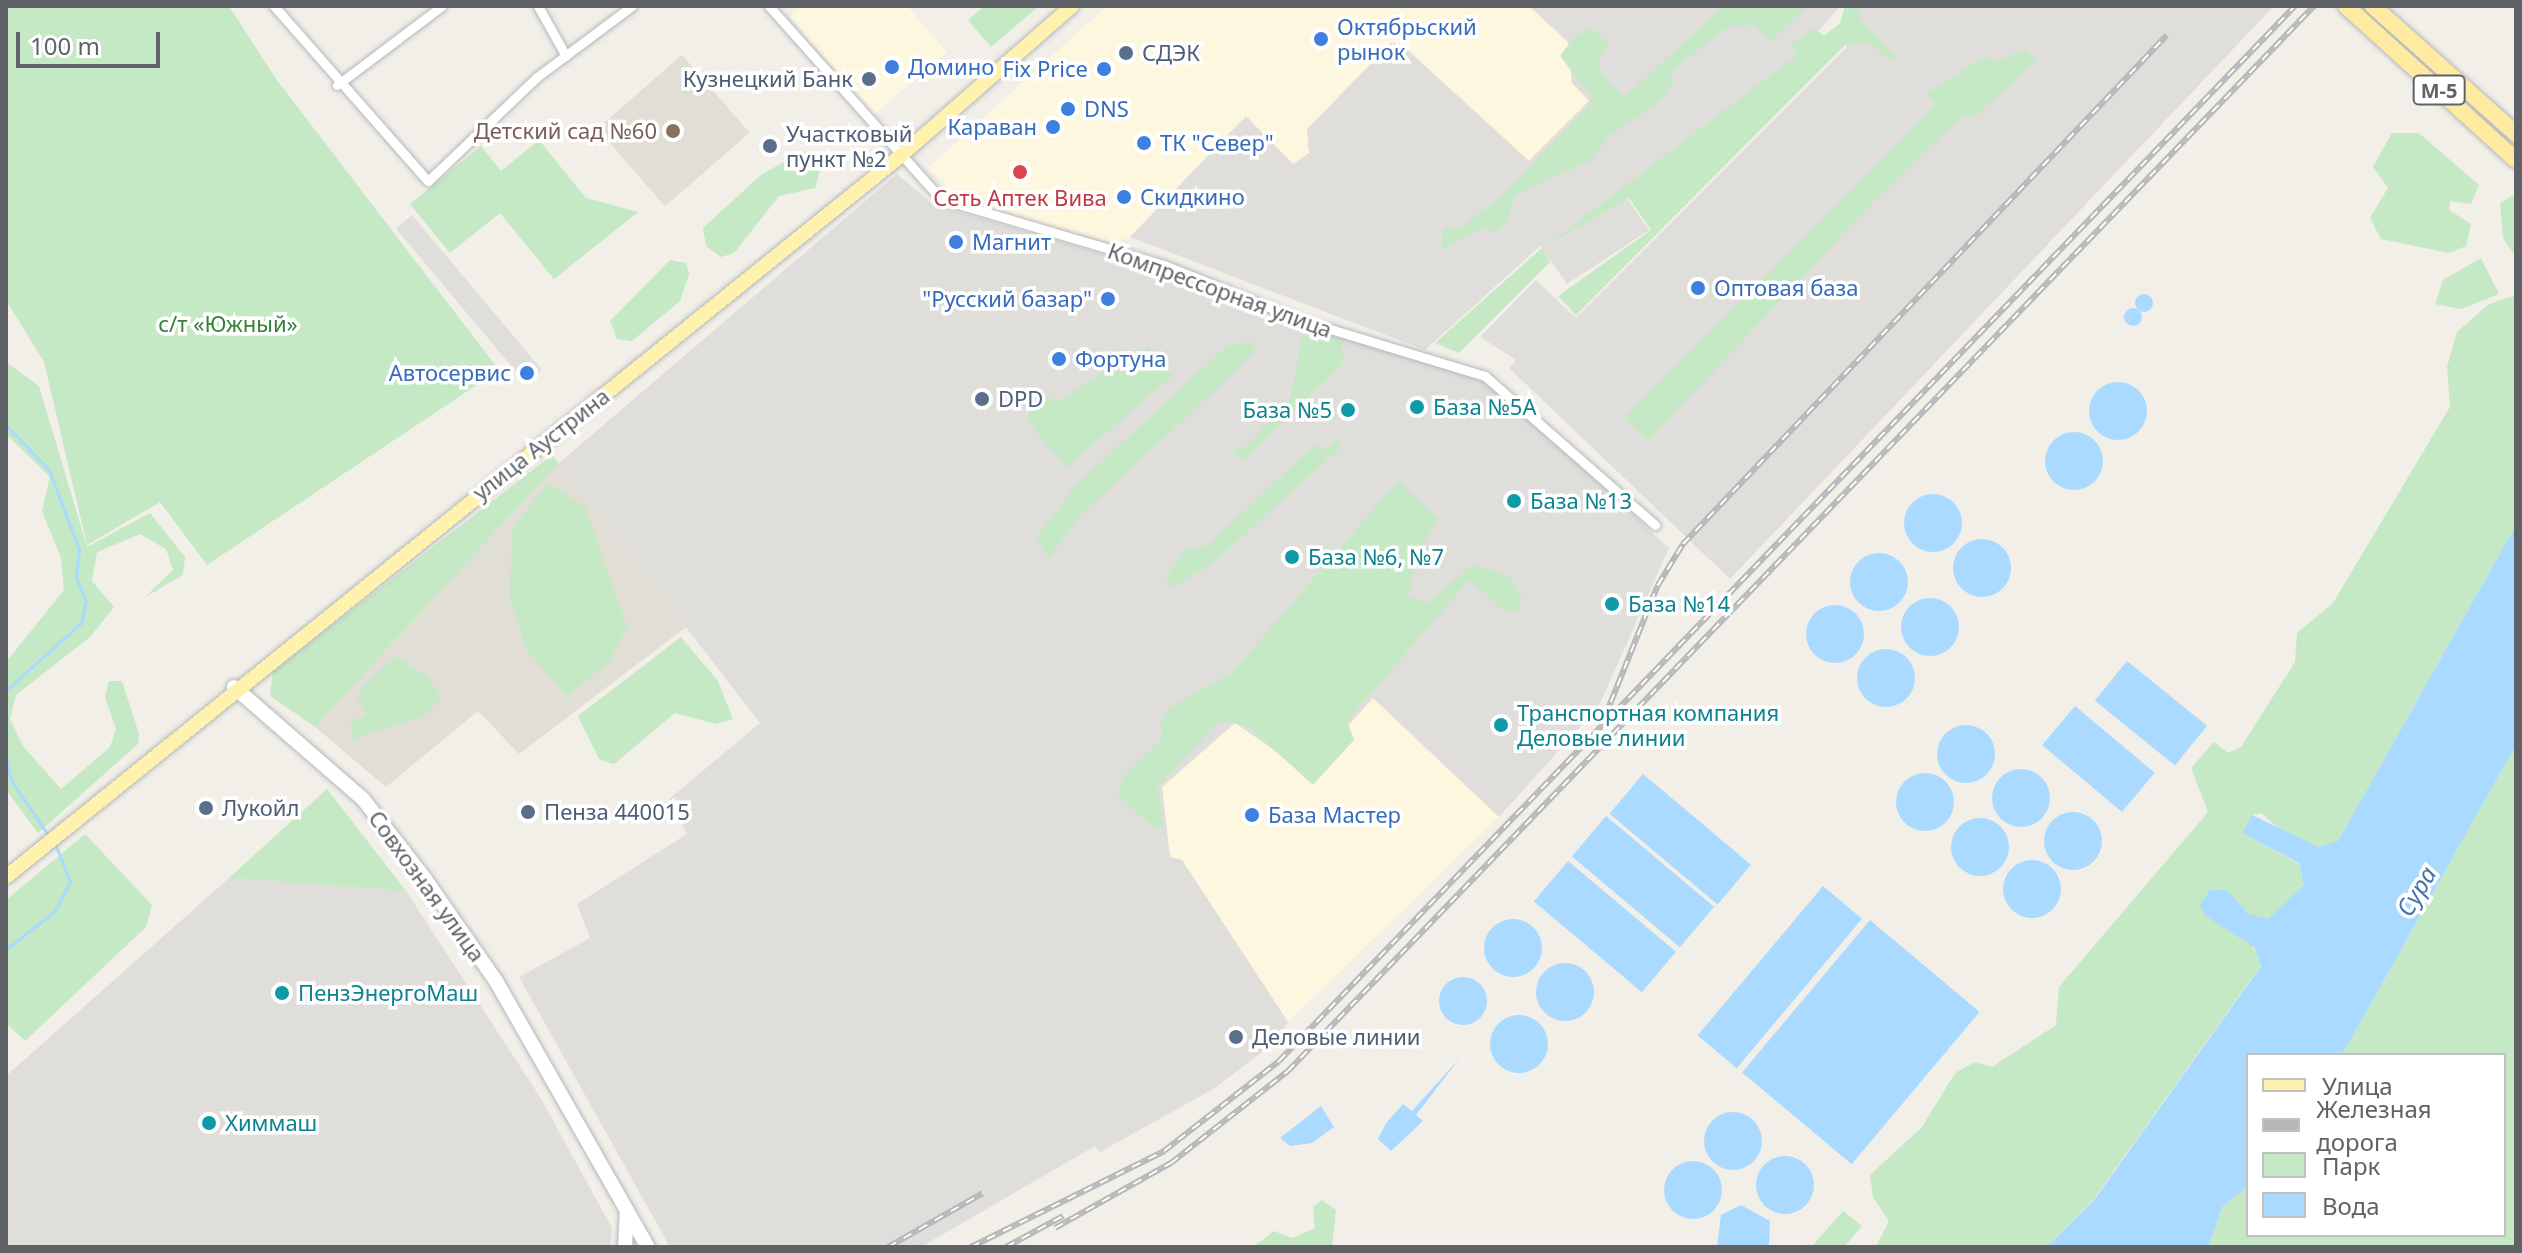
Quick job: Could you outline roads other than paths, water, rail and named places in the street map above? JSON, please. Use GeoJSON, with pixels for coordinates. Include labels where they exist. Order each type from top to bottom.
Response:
{"type":"FeatureCollection","features":[{"type":"Feature","properties":{"kind":"highway","name":"М-5"},"geometry":{"type":"LineString","coordinates":[[2346,6],[2516,160]]}},
{"type":"Feature","properties":{"kind":"highway","name":"М-5"},"geometry":{"type":"LineString","coordinates":[[2373,7],[2516,134]]}},
{"type":"Feature","properties":{"kind":"main road","name":"улица Аустрина"},"geometry":{"type":"LineString","coordinates":[[6,877],[234,687],[898,158],[1072,6]]}},
{"type":"Feature","properties":{"kind":"main road","name":"Совхозная улица"},"geometry":{"type":"LineString","coordinates":[[234,687],[363,799],[425,879],[496,981],[648,1247]]}},
{"type":"Feature","properties":{"kind":"main road"},"geometry":{"type":"LineString","coordinates":[[625,1247],[627,1212]]}},
{"type":"Feature","properties":{"kind":"street"},"geometry":{"type":"LineString","coordinates":[[274,6],[337,85],[428,181],[566,56],[632,6]]}},
{"type":"Feature","properties":{"kind":"street"},"geometry":{"type":"LineString","coordinates":[[337,85],[442,6]]}},
{"type":"Feature","properties":{"kind":"street"},"geometry":{"type":"LineString","coordinates":[[538,6],[566,56]]}},
{"type":"Feature","properties":{"kind":"street","name":"Компрессорная улица"},"geometry":{"type":"LineString","coordinates":[[769,6],[898,158],[941,199],[975,213],[1164,265],[1304,321],[1485,376],[1655,525]]}},
{"type":"Feature","properties":{"kind":"water"},"geometry":{"type":"Polygon","coordinates":[[[2144,294],[2153,303],[2144,312],[2135,303],[2144,294]]]}},
{"type":"Feature","properties":{"kind":"water"},"geometry":{"type":"Polygon","coordinates":[[[2133,308],[2142,317],[2133,326],[2124,317],[2133,308]]]}},
{"type":"Feature","properties":{"kind":"water"},"geometry":{"type":"Polygon","coordinates":[[[2118,382],[2139,390],[2147,411],[2139,432],[2118,440],[2097,432],[2089,411],[2097,390],[2118,382]]]}},
{"type":"Feature","properties":{"kind":"water"},"geometry":{"type":"Polygon","coordinates":[[[2074,432],[2095,440],[2103,461],[2095,482],[2074,490],[2053,482],[2045,461],[2053,440],[2074,432]]]}},
{"type":"Feature","properties":{"kind":"water"},"geometry":{"type":"Polygon","coordinates":[[[1933,494],[1954,502],[1962,523],[1954,544],[1933,552],[1912,544],[1904,523],[1912,502],[1933,494]]]}},
{"type":"Feature","properties":{"kind":"water","name":"Сура"},"geometry":{"type":"Polygon","coordinates":[[[2516,525],[2516,745],[2343,1053],[2246,1053],[2246,1189],[2223,1206],[2208,1247],[2047,1247],[2094,1200],[2261,966],[2254,947],[2204,915],[2200,905],[2210,890],[2227,890],[2248,914],[2268,919],[2304,885],[2299,863],[2242,833],[2252,815],[2319,847],[2338,841],[2516,525]]]}},
{"type":"Feature","properties":{"kind":"water"},"geometry":{"type":"Polygon","coordinates":[[[1982,539],[2003,547],[2011,568],[2003,589],[1982,597],[1961,589],[1953,568],[1961,547],[1982,539]]]}},
{"type":"Feature","properties":{"kind":"water"},"geometry":{"type":"Polygon","coordinates":[[[1879,553],[1900,561],[1908,582],[1900,603],[1879,611],[1858,603],[1850,582],[1858,561],[1879,553]]]}},
{"type":"Feature","properties":{"kind":"water"},"geometry":{"type":"Polygon","coordinates":[[[1930,598],[1951,606],[1959,627],[1951,648],[1930,656],[1909,648],[1901,627],[1909,606],[1930,598]]]}},
{"type":"Feature","properties":{"kind":"water"},"geometry":{"type":"Polygon","coordinates":[[[1835,605],[1856,613],[1864,634],[1856,655],[1835,663],[1814,655],[1806,634],[1814,613],[1835,605]]]}},
{"type":"Feature","properties":{"kind":"water"},"geometry":{"type":"Polygon","coordinates":[[[1886,649],[1907,657],[1915,678],[1907,699],[1886,707],[1865,699],[1857,678],[1865,657],[1886,649]]]}},
{"type":"Feature","properties":{"kind":"water"},"geometry":{"type":"Polygon","coordinates":[[[2127,661],[2207,726],[2175,765],[2095,701],[2127,661]]]}},
{"type":"Feature","properties":{"kind":"water"},"geometry":{"type":"Polygon","coordinates":[[[2075,706],[2155,773],[2122,812],[2042,745],[2075,706]]]}},
{"type":"Feature","properties":{"kind":"water"},"geometry":{"type":"Polygon","coordinates":[[[1966,725],[1987,733],[1995,754],[1987,775],[1966,783],[1945,775],[1937,754],[1945,733],[1966,725]]]}},
{"type":"Feature","properties":{"kind":"water"},"geometry":{"type":"Polygon","coordinates":[[[2021,769],[2042,777],[2050,798],[2042,819],[2021,827],[2000,819],[1992,798],[2000,777],[2021,769]]]}},
{"type":"Feature","properties":{"kind":"water"},"geometry":{"type":"Polygon","coordinates":[[[1925,773],[1946,781],[1954,802],[1946,823],[1925,831],[1904,823],[1896,802],[1904,781],[1925,773]]]}},
{"type":"Feature","properties":{"kind":"water"},"geometry":{"type":"Polygon","coordinates":[[[1643,774],[1751,865],[1718,904],[1610,814],[1643,774]]]}},
{"type":"Feature","properties":{"kind":"water"},"geometry":{"type":"Polygon","coordinates":[[[2073,812],[2094,820],[2102,841],[2094,862],[2073,870],[2052,862],[2044,841],[2052,820],[2073,812]]]}},
{"type":"Feature","properties":{"kind":"water"},"geometry":{"type":"Polygon","coordinates":[[[1606,816],[1714,907],[1680,947],[1572,857],[1606,816]]]}},
{"type":"Feature","properties":{"kind":"water"},"geometry":{"type":"Polygon","coordinates":[[[1980,818],[2001,826],[2009,847],[2001,868],[1980,876],[1959,868],[1951,847],[1959,826],[1980,818]]]}},
{"type":"Feature","properties":{"kind":"water"},"geometry":{"type":"Polygon","coordinates":[[[2032,860],[2053,868],[2061,889],[2053,910],[2032,918],[2011,910],[2003,889],[2011,868],[2032,860]]]}},
{"type":"Feature","properties":{"kind":"water"},"geometry":{"type":"Polygon","coordinates":[[[1568,861],[1676,952],[1642,992],[1534,902],[1568,861]]]}},
{"type":"Feature","properties":{"kind":"water"},"geometry":{"type":"Polygon","coordinates":[[[1823,886],[1862,919],[1737,1068],[1698,1035],[1823,886]]]}},
{"type":"Feature","properties":{"kind":"water"},"geometry":{"type":"Polygon","coordinates":[[[1513,919],[1534,927],[1542,948],[1534,969],[1513,977],[1492,969],[1484,948],[1492,927],[1513,919]]]}},
{"type":"Feature","properties":{"kind":"water"},"geometry":{"type":"Polygon","coordinates":[[[1870,920],[1980,1012],[1852,1164],[1742,1072],[1870,920]]]}},
{"type":"Feature","properties":{"kind":"water"},"geometry":{"type":"Polygon","coordinates":[[[1565,963],[1586,971],[1594,992],[1586,1013],[1565,1021],[1544,1013],[1536,992],[1544,971],[1565,963]]]}},
{"type":"Feature","properties":{"kind":"water"},"geometry":{"type":"Polygon","coordinates":[[[1463,977],[1480,984],[1487,1001],[1480,1018],[1463,1025],[1446,1018],[1439,1001],[1446,984],[1463,977]]]}},
{"type":"Feature","properties":{"kind":"water"},"geometry":{"type":"Polygon","coordinates":[[[1519,1015],[1540,1023],[1548,1044],[1540,1065],[1519,1073],[1498,1065],[1490,1044],[1498,1023],[1519,1015]]]}},
{"type":"Feature","properties":{"kind":"water"},"geometry":{"type":"Polygon","coordinates":[[[1460,1058],[1416,1115],[1423,1121],[1391,1151],[1378,1139],[1386,1123],[1403,1104],[1412,1111],[1460,1058]]]}},
{"type":"Feature","properties":{"kind":"water"},"geometry":{"type":"Polygon","coordinates":[[[1321,1106],[1334,1127],[1312,1143],[1290,1146],[1280,1138],[1321,1106]]]}},
{"type":"Feature","properties":{"kind":"water"},"geometry":{"type":"Polygon","coordinates":[[[1733,1112],[1754,1120],[1762,1141],[1754,1162],[1733,1170],[1712,1162],[1704,1141],[1712,1120],[1733,1112]]]}},
{"type":"Feature","properties":{"kind":"water"},"geometry":{"type":"Polygon","coordinates":[[[1785,1156],[1806,1164],[1814,1185],[1806,1206],[1785,1214],[1764,1206],[1756,1185],[1764,1164],[1785,1156]]]}},
{"type":"Feature","properties":{"kind":"water"},"geometry":{"type":"Polygon","coordinates":[[[1693,1161],[1714,1169],[1722,1190],[1714,1211],[1693,1219],[1672,1211],[1664,1190],[1672,1169],[1693,1161]]]}},
{"type":"Feature","properties":{"kind":"water"},"geometry":{"type":"Polygon","coordinates":[[[1741,1205],[1770,1221],[1769,1247],[1717,1247],[1721,1215],[1741,1205]]]}},
{"type":"Feature","properties":{"kind":"waterway"},"geometry":{"type":"LineString","coordinates":[[6,425],[49,470],[79,550],[76,578],[86,600],[81,623],[6,690]]}},
{"type":"Feature","properties":{"kind":"waterway"},"geometry":{"type":"LineString","coordinates":[[6,759],[11,780],[48,835]]}},
{"type":"Feature","properties":{"kind":"waterway"},"geometry":{"type":"LineString","coordinates":[[6,949],[55,911],[70,881],[55,844]]}},
{"type":"Feature","properties":{"kind":"railway"},"geometry":{"type":"LineString","coordinates":[[971,1247],[1164,1151],[1279,1061],[2295,6]]}},
{"type":"Feature","properties":{"kind":"railway"},"geometry":{"type":"LineString","coordinates":[[1055,1228],[1171,1163],[1288,1071],[2314,6]]}},
{"type":"Feature","properties":{"kind":"railway"},"geometry":{"type":"LineString","coordinates":[[1604,719],[1658,585],[1683,544],[2167,35]]}},
{"type":"Feature","properties":{"kind":"railway"},"geometry":{"type":"LineString","coordinates":[[888,1247],[983,1193]]}},
{"type":"Feature","properties":{"kind":"railway"},"geometry":{"type":"LineString","coordinates":[[1006,1247],[1063,1216]]}},
{"type":"Feature","properties":{"kind":"place","name":"Октябрьский рынок"},"geometry":{"type":"Point","coordinates":[1321,39]}},
{"type":"Feature","properties":{"kind":"place","name":"СДЭК"},"geometry":{"type":"Point","coordinates":[1126,53]}},
{"type":"Feature","properties":{"kind":"place","name":"Домино"},"geometry":{"type":"Point","coordinates":[892,67]}},
{"type":"Feature","properties":{"kind":"place","name":"Fix Price"},"geometry":{"type":"Point","coordinates":[1104,69]}},
{"type":"Feature","properties":{"kind":"place","name":"Кузнецкий Банк"},"geometry":{"type":"Point","coordinates":[869,79]}},
{"type":"Feature","properties":{"kind":"place","name":"DNS"},"geometry":{"type":"Point","coordinates":[1068,109]}},
{"type":"Feature","properties":{"kind":"place","name":"Караван"},"geometry":{"type":"Point","coordinates":[1053,127]}},
{"type":"Feature","properties":{"kind":"place","name":"Детский сад №60"},"geometry":{"type":"Point","coordinates":[673,131]}},
{"type":"Feature","properties":{"kind":"place","name":"ТК \"Север\""},"geometry":{"type":"Point","coordinates":[1144,143]}},
{"type":"Feature","properties":{"kind":"place","name":"Участковый пункт №2"},"geometry":{"type":"Point","coordinates":[770,146]}},
{"type":"Feature","properties":{"kind":"place","name":"Сеть Аптек Вива"},"geometry":{"type":"Point","coordinates":[1020,172]}},
{"type":"Feature","properties":{"kind":"place","name":"Скидкино"},"geometry":{"type":"Point","coordinates":[1124,197]}},
{"type":"Feature","properties":{"kind":"place","name":"Магнит"},"geometry":{"type":"Point","coordinates":[956,242]}},
{"type":"Feature","properties":{"kind":"place","name":"Оптовая база"},"geometry":{"type":"Point","coordinates":[1698,288]}},
{"type":"Feature","properties":{"kind":"place","name":"\"Русский базар\""},"geometry":{"type":"Point","coordinates":[1108,299]}},
{"type":"Feature","properties":{"kind":"place","name":"Фортуна"},"geometry":{"type":"Point","coordinates":[1059,359]}},
{"type":"Feature","properties":{"kind":"place","name":"Автосервис"},"geometry":{"type":"Point","coordinates":[527,373]}},
{"type":"Feature","properties":{"kind":"place","name":"DPD"},"geometry":{"type":"Point","coordinates":[982,399]}},
{"type":"Feature","properties":{"kind":"place","name":"База №5А"},"geometry":{"type":"Point","coordinates":[1417,407]}},
{"type":"Feature","properties":{"kind":"place","name":"База №5"},"geometry":{"type":"Point","coordinates":[1348,410]}},
{"type":"Feature","properties":{"kind":"place","name":"База №13"},"geometry":{"type":"Point","coordinates":[1514,501]}},
{"type":"Feature","properties":{"kind":"place","name":"База №6, №7"},"geometry":{"type":"Point","coordinates":[1292,557]}},
{"type":"Feature","properties":{"kind":"place","name":"База №14"},"geometry":{"type":"Point","coordinates":[1612,604]}},
{"type":"Feature","properties":{"kind":"place","name":"Транспортная компания Деловые линии"},"geometry":{"type":"Point","coordinates":[1501,725]}},
{"type":"Feature","properties":{"kind":"place","name":"Лукойл"},"geometry":{"type":"Point","coordinates":[206,808]}},
{"type":"Feature","properties":{"kind":"place","name":"Пенза 440015"},"geometry":{"type":"Point","coordinates":[528,812]}},
{"type":"Feature","properties":{"kind":"place","name":"База Мастер"},"geometry":{"type":"Point","coordinates":[1252,815]}},
{"type":"Feature","properties":{"kind":"place","name":"ПензЭнергоМаш"},"geometry":{"type":"Point","coordinates":[282,993]}},
{"type":"Feature","properties":{"kind":"place","name":"Деловые линии"},"geometry":{"type":"Point","coordinates":[1236,1037]}},
{"type":"Feature","properties":{"kind":"place","name":"Химмаш"},"geometry":{"type":"Point","coordinates":[209,1123]}},
{"type":"Feature","properties":{"kind":"park label","name":"с/т «Южный»"},"geometry":{"type":"Point","coordinates":[228,324]}}]}
